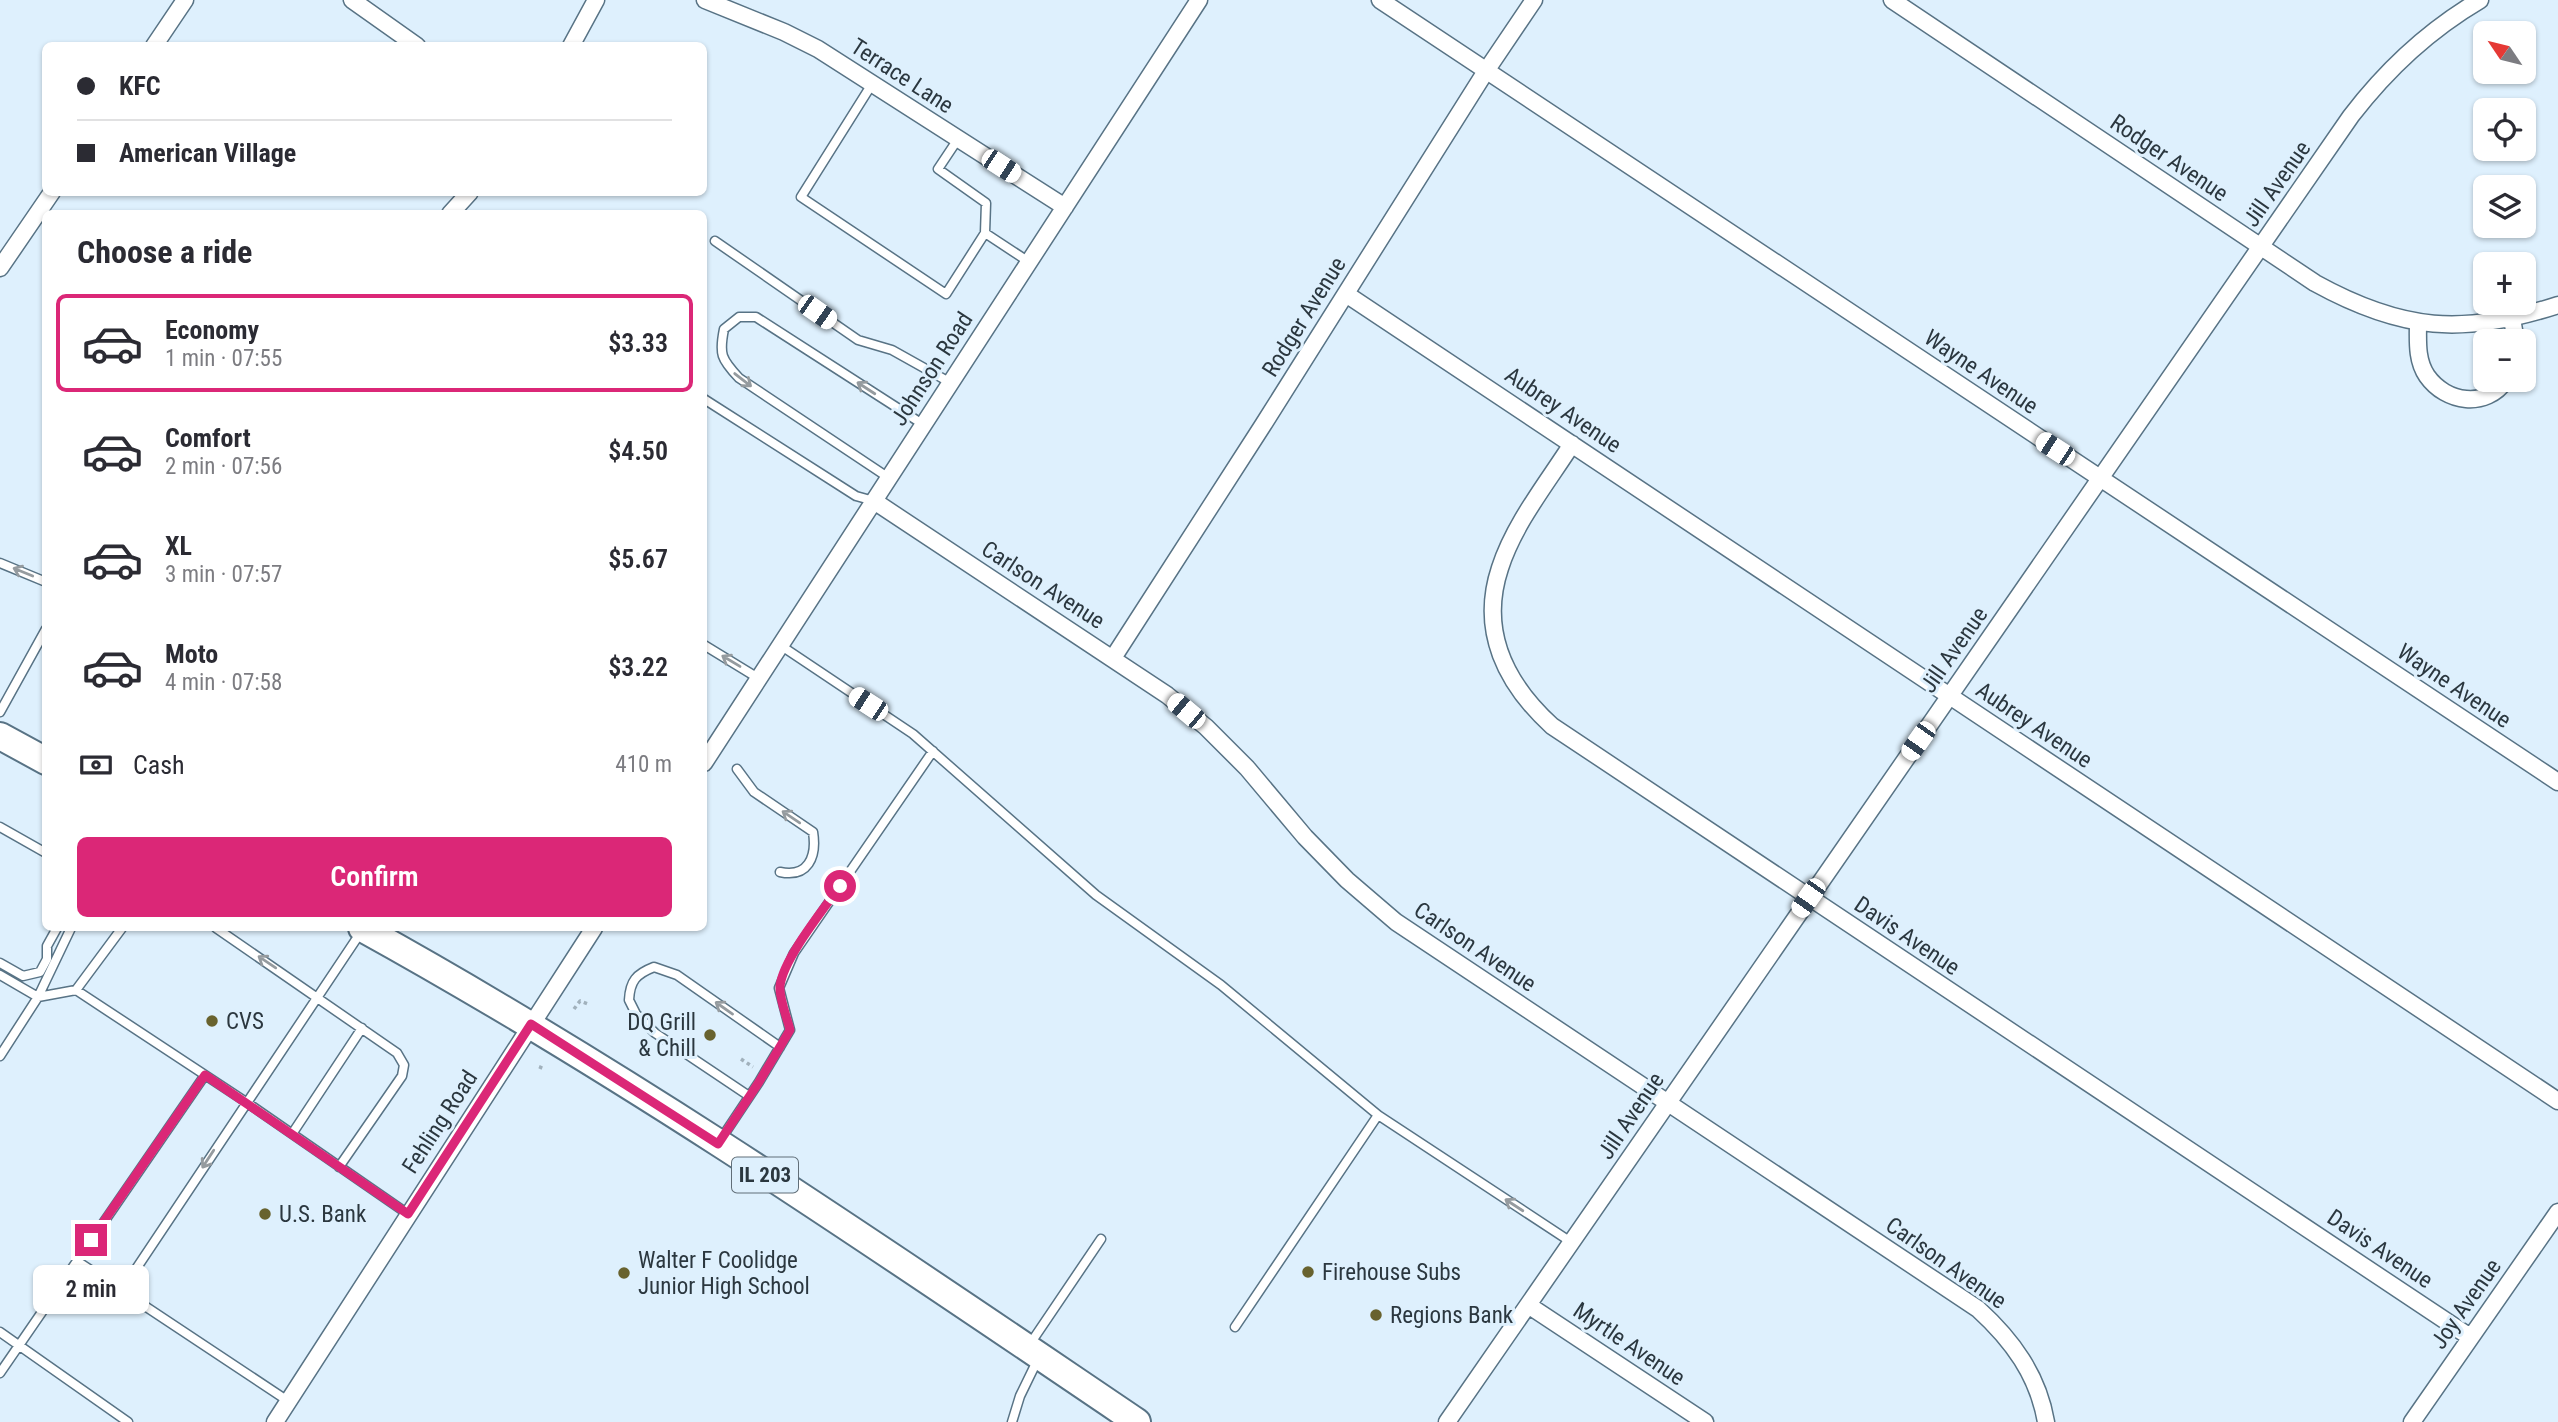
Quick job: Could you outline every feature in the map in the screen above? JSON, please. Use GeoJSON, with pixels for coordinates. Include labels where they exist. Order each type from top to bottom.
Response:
{"type":"FeatureCollection","features":[{"type":"Feature","properties":{"kind":"main road"},"geometry":{"type":"LineString","coordinates":[[0,736],[42,756]]}},
{"type":"Feature","properties":{"kind":"main road","name":"IL 203"},"geometry":{"type":"LineString","coordinates":[[374,932],[531,1024],[718,1144],[1138,1422]]}},
{"type":"Feature","properties":{"kind":"street"},"geometry":{"type":"LineString","coordinates":[[157,42],[185,0]]}},
{"type":"Feature","properties":{"kind":"street"},"geometry":{"type":"LineString","coordinates":[[352,0],[411,42]]}},
{"type":"Feature","properties":{"kind":"street"},"geometry":{"type":"LineString","coordinates":[[573,42],[596,0]]}},
{"type":"Feature","properties":{"kind":"street","name":"Terrace Lane"},"geometry":{"type":"LineString","coordinates":[[705,0],[818,49],[1065,207]]}},
{"type":"Feature","properties":{"kind":"street","name":"Johnson Road"},"geometry":{"type":"LineString","coordinates":[[707,753],[780,645],[1199,0]]}},
{"type":"Feature","properties":{"kind":"street","name":"Wayne Avenue"},"geometry":{"type":"LineString","coordinates":[[1380,0],[2101,479],[2555,774]]}},
{"type":"Feature","properties":{"kind":"street","name":"Rodger Avenue"},"geometry":{"type":"LineString","coordinates":[[1113,658],[1486,71],[1534,0]]}},
{"type":"Feature","properties":{"kind":"street","name":"Rodger Avenue"},"geometry":{"type":"LineString","coordinates":[[1892,0],[2315,283],[2351,302],[2383,315],[2445,326],[2480,325],[2512,319],[2558,305]]}},
{"type":"Feature","properties":{"kind":"street","name":"Jill Avenue"},"geometry":{"type":"LineString","coordinates":[[1447,1422],[1808,898],[2367,96],[2425,37],[2480,0]]}},
{"type":"Feature","properties":{"kind":"street"},"geometry":{"type":"LineString","coordinates":[[0,268],[49,196]]}},
{"type":"Feature","properties":{"kind":"street"},"geometry":{"type":"LineString","coordinates":[[454,210],[466,196]]}},
{"type":"Feature","properties":{"kind":"street","name":"Aubrey Avenue"},"geometry":{"type":"LineString","coordinates":[[1346,294],[2558,1101]]}},
{"type":"Feature","properties":{"kind":"street"},"geometry":{"type":"LineString","coordinates":[[2512,319],[2514,329]]}},
{"type":"Feature","properties":{"kind":"street"},"geometry":{"type":"LineString","coordinates":[[2418,322],[2417,352],[2426,375],[2442,392],[2461,400],[2478,400],[2493,392]]}},
{"type":"Feature","properties":{"kind":"street","name":"Davis Avenue"},"geometry":{"type":"LineString","coordinates":[[1572,444],[1517,531],[1500,568],[1495,589],[1494,619],[1497,642],[1510,676],[1530,706],[1552,726],[1808,898],[2470,1337]]}},
{"type":"Feature","properties":{"kind":"street","name":"Carlson Avenue"},"geometry":{"type":"LineString","coordinates":[[874,501],[1167,695],[1206,727],[1247,768],[1305,837],[1347,880],[1396,922],[1978,1309],[2002,1331],[2020,1354],[2034,1379],[2046,1422]]}},
{"type":"Feature","properties":{"kind":"street"},"geometry":{"type":"LineString","coordinates":[[531,1024],[592,931]]}},
{"type":"Feature","properties":{"kind":"street","name":"Fehling Road"},"geometry":{"type":"LineString","coordinates":[[275,1422],[531,1024]]}},
{"type":"Feature","properties":{"kind":"street","name":"Joy Avenue"},"geometry":{"type":"LineString","coordinates":[[2412,1422],[2558,1212]]}},
{"type":"Feature","properties":{"kind":"street","name":"Myrtle Avenue"},"geometry":{"type":"LineString","coordinates":[[1528,1305],[1705,1422]]}},
{"type":"Feature","properties":{"kind":"lane"},"geometry":{"type":"LineString","coordinates":[[872,84],[801,197],[946,294],[985,233],[986,203],[938,169],[958,139]]}},
{"type":"Feature","properties":{"kind":"lane"},"geometry":{"type":"LineString","coordinates":[[985,233],[1029,262]]}},
{"type":"Feature","properties":{"kind":"lane"},"geometry":{"type":"LineString","coordinates":[[715,242],[858,340],[892,350],[951,383]]}},
{"type":"Feature","properties":{"kind":"lane"},"geometry":{"type":"LineString","coordinates":[[889,478],[739,378],[725,364],[720,350],[724,329],[739,317],[756,317],[923,425]]}},
{"type":"Feature","properties":{"kind":"lane"},"geometry":{"type":"LineString","coordinates":[[707,401],[856,496],[874,501]]}},
{"type":"Feature","properties":{"kind":"lane"},"geometry":{"type":"LineString","coordinates":[[0,563],[42,580]]}},
{"type":"Feature","properties":{"kind":"lane"},"geometry":{"type":"LineString","coordinates":[[0,712],[42,636]]}},
{"type":"Feature","properties":{"kind":"lane"},"geometry":{"type":"LineString","coordinates":[[780,645],[913,734],[1096,895],[1221,985],[1378,1115],[1571,1242]]}},
{"type":"Feature","properties":{"kind":"lane"},"geometry":{"type":"LineString","coordinates":[[707,647],[758,678]]}},
{"type":"Feature","properties":{"kind":"lane"},"geometry":{"type":"LineString","coordinates":[[718,1144],[790,1030],[779,988],[794,953],[933,751]]}},
{"type":"Feature","properties":{"kind":"lane"},"geometry":{"type":"LineString","coordinates":[[737,769],[754,792],[813,832],[815,845],[804,870],[794,875],[780,872]]}},
{"type":"Feature","properties":{"kind":"lane"},"geometry":{"type":"LineString","coordinates":[[0,827],[42,851]]}},
{"type":"Feature","properties":{"kind":"lane"},"geometry":{"type":"LineString","coordinates":[[0,963],[23,976],[40,972],[47,959],[47,946],[55,931]]}},
{"type":"Feature","properties":{"kind":"lane"},"geometry":{"type":"LineString","coordinates":[[0,1056],[38,996],[70,931]]}},
{"type":"Feature","properties":{"kind":"lane"},"geometry":{"type":"LineString","coordinates":[[76,990],[120,931]]}},
{"type":"Feature","properties":{"kind":"lane"},"geometry":{"type":"LineString","coordinates":[[220,931],[397,1053],[404,1065],[402,1076],[339,1167]]}},
{"type":"Feature","properties":{"kind":"lane"},"geometry":{"type":"LineString","coordinates":[[122,1290],[317,996],[374,932]]}},
{"type":"Feature","properties":{"kind":"lane"},"geometry":{"type":"LineString","coordinates":[[749,1096],[646,1026],[628,1000],[630,986],[638,974],[654,967],[677,975],[780,1047]]}},
{"type":"Feature","properties":{"kind":"lane"},"geometry":{"type":"LineString","coordinates":[[0,975],[38,996],[76,990],[246,1102],[408,1214]]}},
{"type":"Feature","properties":{"kind":"lane"},"geometry":{"type":"LineString","coordinates":[[292,1134],[362,1028]]}},
{"type":"Feature","properties":{"kind":"lane"},"geometry":{"type":"LineString","coordinates":[[0,1373],[205,1075]]}},
{"type":"Feature","properties":{"kind":"lane"},"geometry":{"type":"LineString","coordinates":[[1235,1327],[1378,1115]]}},
{"type":"Feature","properties":{"kind":"lane"},"geometry":{"type":"LineString","coordinates":[[1012,1422],[1033,1352],[1101,1239]]}},
{"type":"Feature","properties":{"kind":"lane"},"geometry":{"type":"LineString","coordinates":[[77,1261],[288,1401]]}},
{"type":"Feature","properties":{"kind":"lane"},"geometry":{"type":"LineString","coordinates":[[0,1332],[128,1422]]}},
{"type":"Feature","properties":{"kind":"path"},"geometry":{"type":"LineString","coordinates":[[574,1009],[579,1001],[588,1004]]}},
{"type":"Feature","properties":{"kind":"place","name":"CVS"},"geometry":{"type":"Point","coordinates":[212,1021]}},
{"type":"Feature","properties":{"kind":"place","name":"DQ Grill & Chill"},"geometry":{"type":"Point","coordinates":[710,1035]}},
{"type":"Feature","properties":{"kind":"place","name":"U.S. Bank"},"geometry":{"type":"Point","coordinates":[265,1214]}},
{"type":"Feature","properties":{"kind":"place","name":"Firehouse Subs"},"geometry":{"type":"Point","coordinates":[1308,1272]}},
{"type":"Feature","properties":{"kind":"place","name":"Walter F Coolidge Junior High School"},"geometry":{"type":"Point","coordinates":[624,1273]}},
{"type":"Feature","properties":{"kind":"place","name":"Regions Bank"},"geometry":{"type":"Point","coordinates":[1376,1315]}},
{"type":"Feature","properties":{"kind":"route"},"geometry":{"type":"LineString","coordinates":[[91,1240],[205,1075],[408,1214],[531,1024],[718,1144],[790,1030],[779,988],[784,972],[840,886]]}}]}
